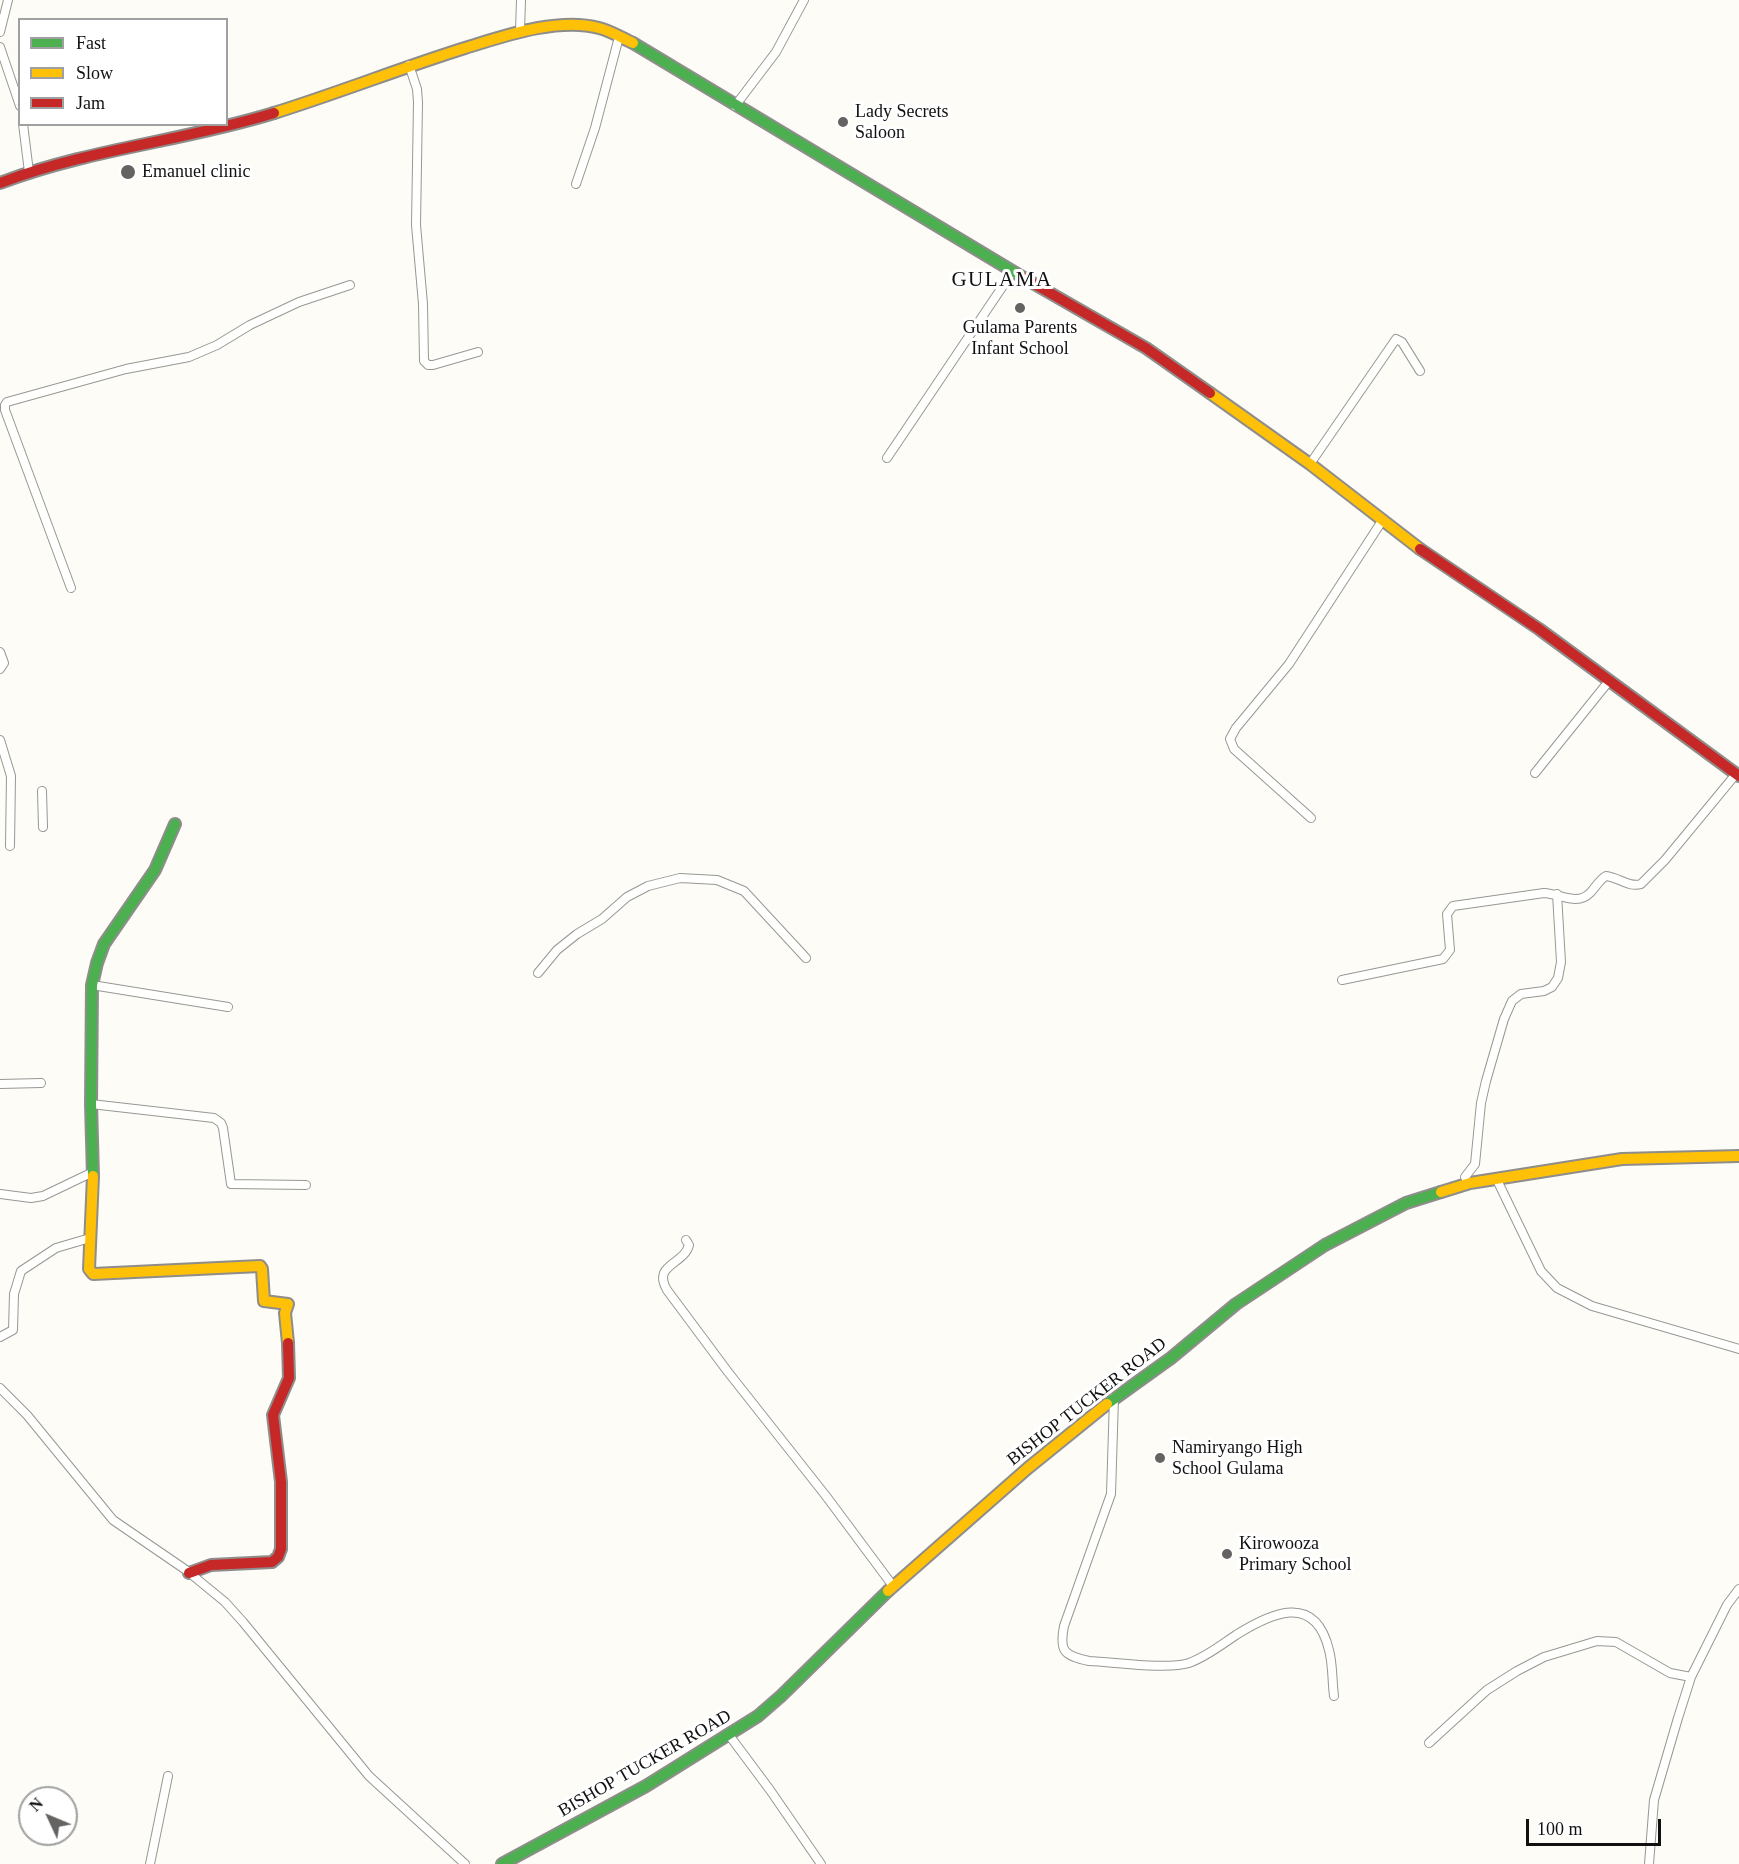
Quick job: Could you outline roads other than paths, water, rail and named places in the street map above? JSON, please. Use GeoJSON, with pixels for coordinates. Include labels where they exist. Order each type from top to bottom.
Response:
{"type":"FeatureCollection","features":[{"type":"Feature","properties":{"kind":"street"},"geometry":{"type":"LineString","coordinates":[[0,32],[8,0]]}},
{"type":"Feature","properties":{"kind":"street"},"geometry":{"type":"LineString","coordinates":[[520,31],[521,0]]}},
{"type":"Feature","properties":{"kind":"street"},"geometry":{"type":"LineString","coordinates":[[735,106],[776,52],[804,0]]}},
{"type":"Feature","properties":{"kind":"street"},"geometry":{"type":"LineString","coordinates":[[0,183],[29,172],[103,152],[231,126],[318,99],[409,65],[520,31],[570,25],[599,28],[637,45],[1013,272],[1146,348],[1311,464],[1382,521],[1437,561],[1539,629],[1738,775],[1665,860],[1641,884],[1636,886],[1606,876],[1583,899],[1577,900],[1544,893],[1454,906],[1447,914],[1450,950],[1443,959],[1341,980]]}},
{"type":"Feature","properties":{"kind":"street"},"geometry":{"type":"LineString","coordinates":[[576,184],[596,128],[619,37]]}},
{"type":"Feature","properties":{"kind":"street"},"geometry":{"type":"LineString","coordinates":[[0,47],[18,100]]}},
{"type":"Feature","properties":{"kind":"street"},"geometry":{"type":"LineString","coordinates":[[409,65],[417,89],[418,102],[416,225],[423,304],[424,361],[428,365],[433,365],[478,352]]}},
{"type":"Feature","properties":{"kind":"street"},"geometry":{"type":"LineString","coordinates":[[23,126],[29,172]]}},
{"type":"Feature","properties":{"kind":"street"},"geometry":{"type":"LineString","coordinates":[[887,458],[1013,272]]}},
{"type":"Feature","properties":{"kind":"street"},"geometry":{"type":"LineString","coordinates":[[71,588],[5,410],[7,402],[126,369],[189,357],[299,302],[350,285]]}},
{"type":"Feature","properties":{"kind":"street"},"geometry":{"type":"LineString","coordinates":[[1311,464],[1396,339],[1402,342],[1420,371]]}},
{"type":"Feature","properties":{"kind":"street"},"geometry":{"type":"LineString","coordinates":[[1311,818],[1234,749],[1230,739],[1236,728],[1289,664],[1382,521]]}},
{"type":"Feature","properties":{"kind":"street"},"geometry":{"type":"LineString","coordinates":[[0,652],[4,663],[0,669]]}},
{"type":"Feature","properties":{"kind":"street"},"geometry":{"type":"LineString","coordinates":[[1534,773],[1609,681]]}},
{"type":"Feature","properties":{"kind":"street"},"geometry":{"type":"LineString","coordinates":[[0,740],[12,776],[10,846]]}},
{"type":"Feature","properties":{"kind":"street"},"geometry":{"type":"LineString","coordinates":[[0,772],[12,776]]}},
{"type":"Feature","properties":{"kind":"street"},"geometry":{"type":"LineString","coordinates":[[42,791],[43,827]]}},
{"type":"Feature","properties":{"kind":"street"},"geometry":{"type":"LineString","coordinates":[[175,824],[155,870],[104,944],[92,985],[93,1172],[89,1269],[93,1274],[257,1265],[262,1269],[265,1302],[288,1304],[285,1313],[289,1378],[273,1415],[281,1482],[281,1549],[278,1557],[272,1562],[211,1565],[189,1573]]}},
{"type":"Feature","properties":{"kind":"street"},"geometry":{"type":"LineString","coordinates":[[538,974],[557,950],[577,934],[602,919],[627,897],[648,886],[680,878],[717,880],[744,891],[806,958]]}},
{"type":"Feature","properties":{"kind":"street"},"geometry":{"type":"LineString","coordinates":[[1465,1177],[1475,1164],[1481,1103],[1504,1019],[1512,1001],[1521,994],[1544,991],[1552,987],[1558,978],[1561,962],[1557,894]]}},
{"type":"Feature","properties":{"kind":"street"},"geometry":{"type":"LineString","coordinates":[[92,985],[228,1007]]}},
{"type":"Feature","properties":{"kind":"street"},"geometry":{"type":"LineString","coordinates":[[0,1084],[41,1083]]}},
{"type":"Feature","properties":{"kind":"street"},"geometry":{"type":"LineString","coordinates":[[91,1104],[214,1118],[221,1123],[223,1128],[231,1184],[306,1185]]}},
{"type":"Feature","properties":{"kind":"street","name":"BISHOP TUCKER ROAD"},"geometry":{"type":"LineString","coordinates":[[502,1864],[646,1786],[758,1716],[893,1586],[1028,1468],[1114,1398],[1171,1358],[1236,1304],[1325,1245],[1406,1203],[1470,1183],[1622,1159],[1739,1156]]}},
{"type":"Feature","properties":{"kind":"street"},"geometry":{"type":"LineString","coordinates":[[0,1194],[31,1198],[44,1196],[93,1172]]}},
{"type":"Feature","properties":{"kind":"street"},"geometry":{"type":"LineString","coordinates":[[1497,1180],[1541,1271],[1557,1288],[1592,1306],[1739,1349]]}},
{"type":"Feature","properties":{"kind":"street"},"geometry":{"type":"LineString","coordinates":[[0,1337],[13,1330],[14,1294],[21,1271],[56,1248],[90,1238]]}},
{"type":"Feature","properties":{"kind":"street"},"geometry":{"type":"LineString","coordinates":[[686,1240],[689,1245],[688,1251],[665,1270],[663,1275],[662,1280],[667,1290],[893,1586]]}},
{"type":"Feature","properties":{"kind":"street"},"geometry":{"type":"LineString","coordinates":[[0,1388],[27,1415],[113,1520],[189,1573],[225,1602],[369,1776],[465,1864]]}},
{"type":"Feature","properties":{"kind":"street"},"geometry":{"type":"LineString","coordinates":[[1114,1398],[1111,1494],[1064,1626],[1061,1642],[1067,1654],[1089,1661],[1179,1665],[1202,1658],[1258,1621],[1292,1611],[1305,1615],[1316,1624],[1324,1636],[1329,1651],[1334,1696]]}},
{"type":"Feature","properties":{"kind":"street"},"geometry":{"type":"LineString","coordinates":[[1649,1864],[1654,1800],[1665,1757],[1691,1677],[1727,1605],[1739,1589]]}},
{"type":"Feature","properties":{"kind":"street"},"geometry":{"type":"LineString","coordinates":[[1430,1743],[1487,1690],[1517,1671],[1544,1657],[1597,1641],[1616,1642],[1670,1673],[1691,1677]]}},
{"type":"Feature","properties":{"kind":"street"},"geometry":{"type":"LineString","coordinates":[[729,1735],[771,1790],[821,1864]]}},
{"type":"Feature","properties":{"kind":"street"},"geometry":{"type":"LineString","coordinates":[[150,1864],[168,1776]]}},
{"type":"Feature","properties":{"kind":"place","name":"Lady Secrets Saloon"},"geometry":{"type":"Point","coordinates":[843,122]}},
{"type":"Feature","properties":{"kind":"place","name":"Emanuel clinic"},"geometry":{"type":"Point","coordinates":[128,172]}},
{"type":"Feature","properties":{"kind":"place","name":"Gulama Parents Infant School"},"geometry":{"type":"Point","coordinates":[1020,308]}},
{"type":"Feature","properties":{"kind":"place","name":"Namiryango High School Gulama"},"geometry":{"type":"Point","coordinates":[1160,1458]}},
{"type":"Feature","properties":{"kind":"place","name":"Kirowooza Primary School"},"geometry":{"type":"Point","coordinates":[1227,1554]}},
{"type":"Feature","properties":{"kind":"district","name":"GULAMA"},"geometry":{"type":"Point","coordinates":[1002,280]}}]}
